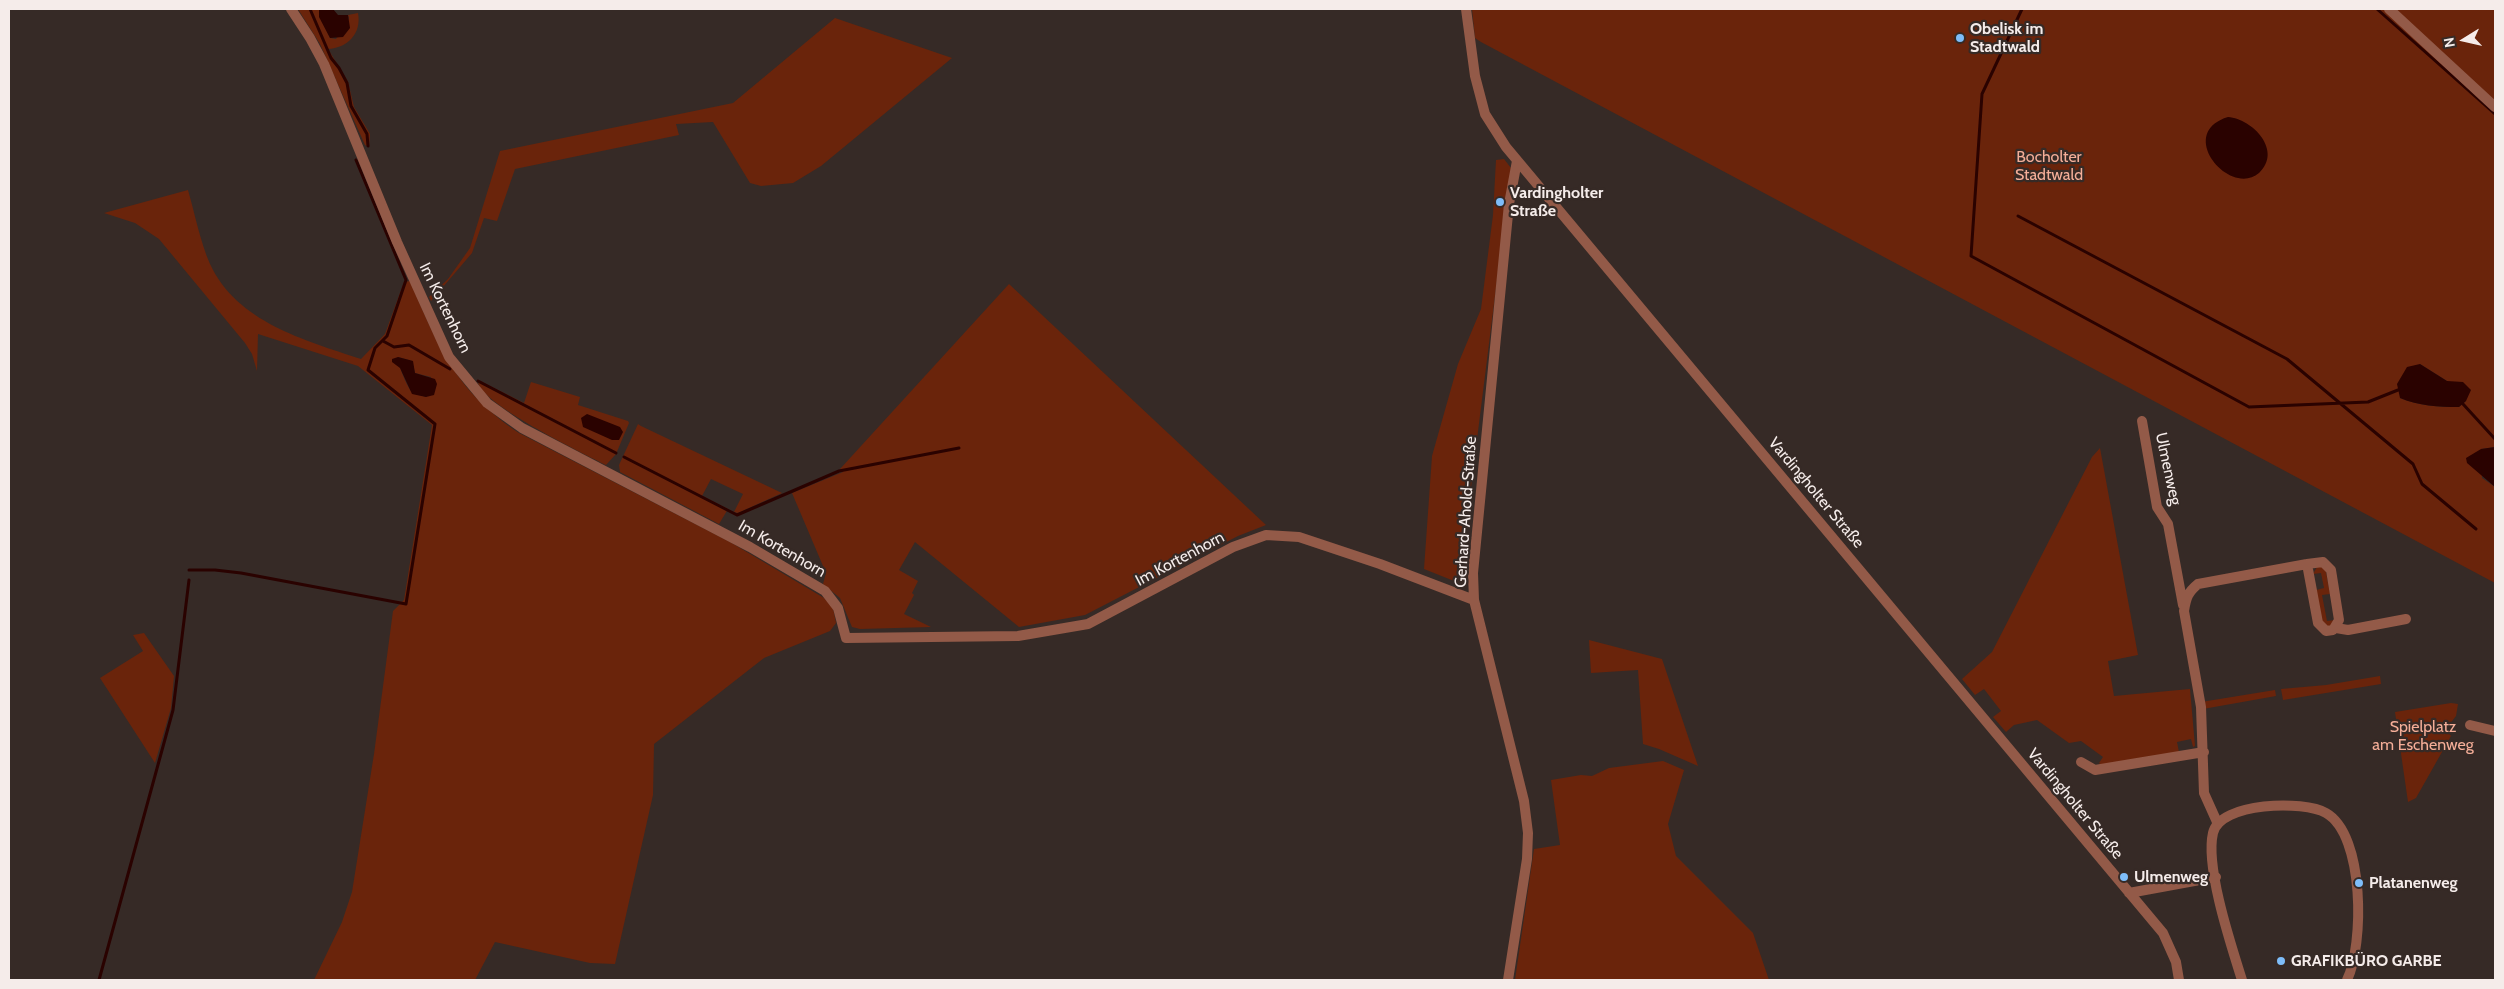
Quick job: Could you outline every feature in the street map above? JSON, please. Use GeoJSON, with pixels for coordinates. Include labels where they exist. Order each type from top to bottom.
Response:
{"type":"FeatureCollection","features":[{"type":"Feature","properties":{"kind":"street","name":"Im Kortenhorn"},"geometry":{"type":"LineString","coordinates":[[291,9],[324,64],[397,242],[450,357],[488,404],[522,428],[741,543],[825,591],[838,608],[846,638],[1018,636],[1088,624],[1233,547],[1266,535],[1299,537],[1380,564],[1474,600]]}},
{"type":"Feature","properties":{"kind":"street","name":"Vardingholter Straße"},"geometry":{"type":"LineString","coordinates":[[1466,9],[1475,76],[1486,114],[1517,161],[2168,941],[2176,962],[2179,980]]}},
{"type":"Feature","properties":{"kind":"street"},"geometry":{"type":"LineString","coordinates":[[2389,9],[2495,108]]}},
{"type":"Feature","properties":{"kind":"street","name":"Gerhard-Ahold-Straße"},"geometry":{"type":"LineString","coordinates":[[1508,980],[1527,859],[1528,833],[1524,801],[1474,600],[1474,573],[1508,213],[1517,161]]}},
{"type":"Feature","properties":{"kind":"street","name":"Ulmenweg"},"geometry":{"type":"LineString","coordinates":[[2142,421],[2157,507],[2168,524],[2200,700],[2204,752],[2204,793],[2217,822]]}},
{"type":"Feature","properties":{"kind":"street"},"geometry":{"type":"LineString","coordinates":[[2184,611],[2186,597],[2190,590],[2198,584],[2323,562],[2329,566],[2339,620],[2336,628]]}},
{"type":"Feature","properties":{"kind":"street"},"geometry":{"type":"LineString","coordinates":[[2307,564],[2319,626],[2329,632],[2336,628],[2348,630],[2406,620]]}},
{"type":"Feature","properties":{"kind":"street"},"geometry":{"type":"LineString","coordinates":[[2470,725],[2495,731]]}},
{"type":"Feature","properties":{"kind":"street"},"geometry":{"type":"LineString","coordinates":[[2081,762],[2095,770],[2204,752]]}},
{"type":"Feature","properties":{"kind":"street"},"geometry":{"type":"LineString","coordinates":[[2242,980],[2216,877],[2212,845],[2217,822],[2229,814],[2243,809],[2287,806],[2315,809],[2326,813],[2337,822],[2348,844],[2358,898],[2357,946],[2352,969],[2347,980]]}},
{"type":"Feature","properties":{"kind":"street"},"geometry":{"type":"LineString","coordinates":[[2129,893],[2216,877]]}},
{"type":"Feature","properties":{"kind":"green space"},"geometry":{"type":"Polygon","coordinates":[[[298,9],[319,9],[320,17],[330,38],[336,39],[349,18],[348,15],[358,13],[358,27],[352,38],[341,46],[328,49],[348,82],[354,107],[370,134],[369,147],[365,145],[320,44],[298,9]]]}},
{"type":"Feature","properties":{"kind":"green space","name":"Bocholter Stadtwald"},"geometry":{"type":"Polygon","coordinates":[[[1472,9],[2495,9],[2495,447],[2481,449],[2482,478],[2495,487],[2495,583],[1481,42],[1475,38],[1472,9]],[[2420,364],[2400,398],[2429,406],[2459,407],[2466,401],[2447,381],[2420,364]]]}},
{"type":"Feature","properties":{"kind":"green space"},"geometry":{"type":"Polygon","coordinates":[[[835,18],[952,58],[821,166],[793,183],[761,186],[750,183],[713,122],[676,124],[679,135],[515,169],[497,221],[484,218],[472,253],[431,301],[429,297],[448,279],[470,248],[500,151],[733,103],[835,18]]]}},
{"type":"Feature","properties":{"kind":"green space"},"geometry":{"type":"Polygon","coordinates":[[[1504,159],[1511,168],[1459,583],[1424,569],[1432,456],[1458,364],[1481,309],[1493,215],[1496,160],[1504,159]]]}},
{"type":"Feature","properties":{"kind":"green space"},"geometry":{"type":"Polygon","coordinates":[[[188,190],[206,255],[222,284],[237,301],[255,315],[295,336],[361,359],[385,334],[404,282],[410,281],[430,327],[451,366],[479,401],[497,417],[519,433],[730,542],[824,598],[833,608],[836,623],[830,631],[764,658],[654,744],[653,795],[615,964],[590,963],[495,942],[475,980],[314,980],[342,922],[352,892],[374,754],[393,611],[404,600],[432,425],[358,366],[258,334],[257,371],[252,354],[245,343],[159,239],[135,223],[104,213],[188,190]],[[398,357],[399,364],[411,391],[426,397],[431,377],[415,373],[412,361],[398,357]]]}},
{"type":"Feature","properties":{"kind":"green space"},"geometry":{"type":"Polygon","coordinates":[[[1009,284],[1266,525],[1238,536],[1085,615],[1019,627],[915,542],[899,570],[918,581],[912,593],[914,595],[904,614],[931,627],[860,629],[852,627],[840,598],[823,584],[826,573],[792,493],[843,472],[840,469],[1009,284]]]}},
{"type":"Feature","properties":{"kind":"green space"},"geometry":{"type":"Polygon","coordinates":[[[478,380],[524,403],[531,382],[580,397],[578,405],[628,421],[629,423],[616,454],[606,465],[533,427],[511,413],[493,401],[482,389],[478,380]]]}},
{"type":"Feature","properties":{"kind":"green space"},"geometry":{"type":"Polygon","coordinates":[[[638,424],[782,493],[738,513],[734,512],[743,494],[711,479],[702,496],[728,509],[719,524],[620,472],[619,465],[638,424]]]}},
{"type":"Feature","properties":{"kind":"green space"},"geometry":{"type":"Polygon","coordinates":[[[2100,448],[2138,655],[2108,661],[2114,696],[2190,689],[2195,746],[2193,747],[2191,739],[2177,742],[2179,752],[2102,766],[2099,763],[2103,757],[2081,741],[2069,743],[2037,720],[2014,725],[2006,732],[1993,717],[2001,711],[1984,689],[1975,695],[1962,679],[1992,652],[2092,457],[2100,448]]]}},
{"type":"Feature","properties":{"kind":"green space"},"geometry":{"type":"Polygon","coordinates":[[[2317,567],[2323,567],[2326,572],[2330,594],[2322,595],[2327,621],[2335,620],[2334,624],[2327,628],[2322,622],[2316,590],[2324,588],[2321,573],[2313,574],[2317,567]]]}},
{"type":"Feature","properties":{"kind":"green space"},"geometry":{"type":"Polygon","coordinates":[[[144,633],[174,676],[171,708],[155,763],[100,678],[143,651],[133,635],[144,633]]]}},
{"type":"Feature","properties":{"kind":"green space"},"geometry":{"type":"Polygon","coordinates":[[[1589,640],[1662,659],[1698,766],[1643,744],[1638,670],[1591,673],[1589,640]]]}},
{"type":"Feature","properties":{"kind":"green space"},"geometry":{"type":"Polygon","coordinates":[[[2380,676],[2381,684],[2283,700],[2281,689],[2326,685],[2380,676]]]}},
{"type":"Feature","properties":{"kind":"green space"},"geometry":{"type":"Polygon","coordinates":[[[2275,690],[2276,696],[2203,709],[2201,702],[2275,690]]]}},
{"type":"Feature","properties":{"kind":"green space","name":"Spielplatz am Eschenweg"},"geometry":{"type":"Polygon","coordinates":[[[2451,703],[2458,704],[2456,716],[2446,729],[2451,736],[2416,798],[2408,802],[2395,712],[2451,703]]]}},
{"type":"Feature","properties":{"kind":"green space"},"geometry":{"type":"Polygon","coordinates":[[[1663,761],[1684,770],[1668,824],[1676,856],[1753,933],[1769,980],[1515,980],[1534,849],[1560,845],[1551,780],[1581,775],[1592,776],[1609,768],[1663,761]]]}},
{"type":"Feature","properties":{"kind":"shaded area"},"geometry":{"type":"Polygon","coordinates":[[[319,9],[333,9],[338,15],[348,15],[350,28],[343,37],[330,38],[319,17],[319,9]]]}},
{"type":"Feature","properties":{"kind":"shaded area"},"geometry":{"type":"Polygon","coordinates":[[[2228,117],[2247,124],[2262,138],[2268,155],[2266,164],[2259,173],[2247,178],[2234,177],[2222,170],[2213,160],[2207,148],[2206,136],[2213,125],[2228,117]]]}},
{"type":"Feature","properties":{"kind":"shaded area"},"geometry":{"type":"Polygon","coordinates":[[[398,357],[413,361],[415,373],[435,379],[437,384],[434,395],[426,397],[412,394],[400,368],[392,362],[392,359],[398,357]]]}},
{"type":"Feature","properties":{"kind":"shaded area"},"geometry":{"type":"Polygon","coordinates":[[[2420,364],[2447,381],[2463,382],[2471,390],[2466,401],[2459,407],[2444,407],[2421,404],[2400,398],[2397,384],[2407,367],[2420,364]]]}},
{"type":"Feature","properties":{"kind":"shaded area"},"geometry":{"type":"Polygon","coordinates":[[[587,414],[620,427],[623,432],[619,440],[612,440],[583,427],[581,418],[587,414]]]}},
{"type":"Feature","properties":{"kind":"shaded area"},"geometry":{"type":"Polygon","coordinates":[[[2495,447],[2495,487],[2467,463],[2466,458],[2481,449],[2495,447]]]}},
{"type":"Feature","properties":{"kind":"waterway"},"geometry":{"type":"LineString","coordinates":[[310,9],[331,58],[347,83],[351,106],[367,134],[368,146]]}},
{"type":"Feature","properties":{"kind":"waterway"},"geometry":{"type":"LineString","coordinates":[[2022,9],[1982,94],[1971,256],[2249,407],[2368,402],[2398,390]]}},
{"type":"Feature","properties":{"kind":"waterway"},"geometry":{"type":"LineString","coordinates":[[2377,9],[2495,114]]}},
{"type":"Feature","properties":{"kind":"waterway"},"geometry":{"type":"LineString","coordinates":[[189,570],[241,573],[406,604],[435,424],[368,370],[375,348],[387,336],[406,280],[356,160]]}},
{"type":"Feature","properties":{"kind":"waterway"},"geometry":{"type":"LineString","coordinates":[[2018,216],[2287,359],[2413,464],[2422,484],[2476,529]]}},
{"type":"Feature","properties":{"kind":"waterway"},"geometry":{"type":"LineString","coordinates":[[383,341],[394,347],[409,345],[450,369]]}},
{"type":"Feature","properties":{"kind":"waterway"},"geometry":{"type":"LineString","coordinates":[[478,381],[616,453]]}},
{"type":"Feature","properties":{"kind":"waterway"},"geometry":{"type":"LineString","coordinates":[[2463,404],[2495,439]]}},
{"type":"Feature","properties":{"kind":"waterway"},"geometry":{"type":"LineString","coordinates":[[624,457],[737,515],[839,471],[959,448]]}},
{"type":"Feature","properties":{"kind":"waterway"},"geometry":{"type":"LineString","coordinates":[[99,980],[173,710],[189,580]]}},
{"type":"Feature","properties":{"kind":"place","name":"Obelisk im Stadtwald"},"geometry":{"type":"Point","coordinates":[1960,38]}},
{"type":"Feature","properties":{"kind":"place","name":"Vardingholter Straße"},"geometry":{"type":"Point","coordinates":[1500,202]}},
{"type":"Feature","properties":{"kind":"place","name":"Ulmenweg"},"geometry":{"type":"Point","coordinates":[2124,877]}},
{"type":"Feature","properties":{"kind":"place","name":"Platanenweg"},"geometry":{"type":"Point","coordinates":[2359,883]}},
{"type":"Feature","properties":{"kind":"place","name":"GRAFIKBÜRO GARBE"},"geometry":{"type":"Point","coordinates":[2281,961]}}]}
